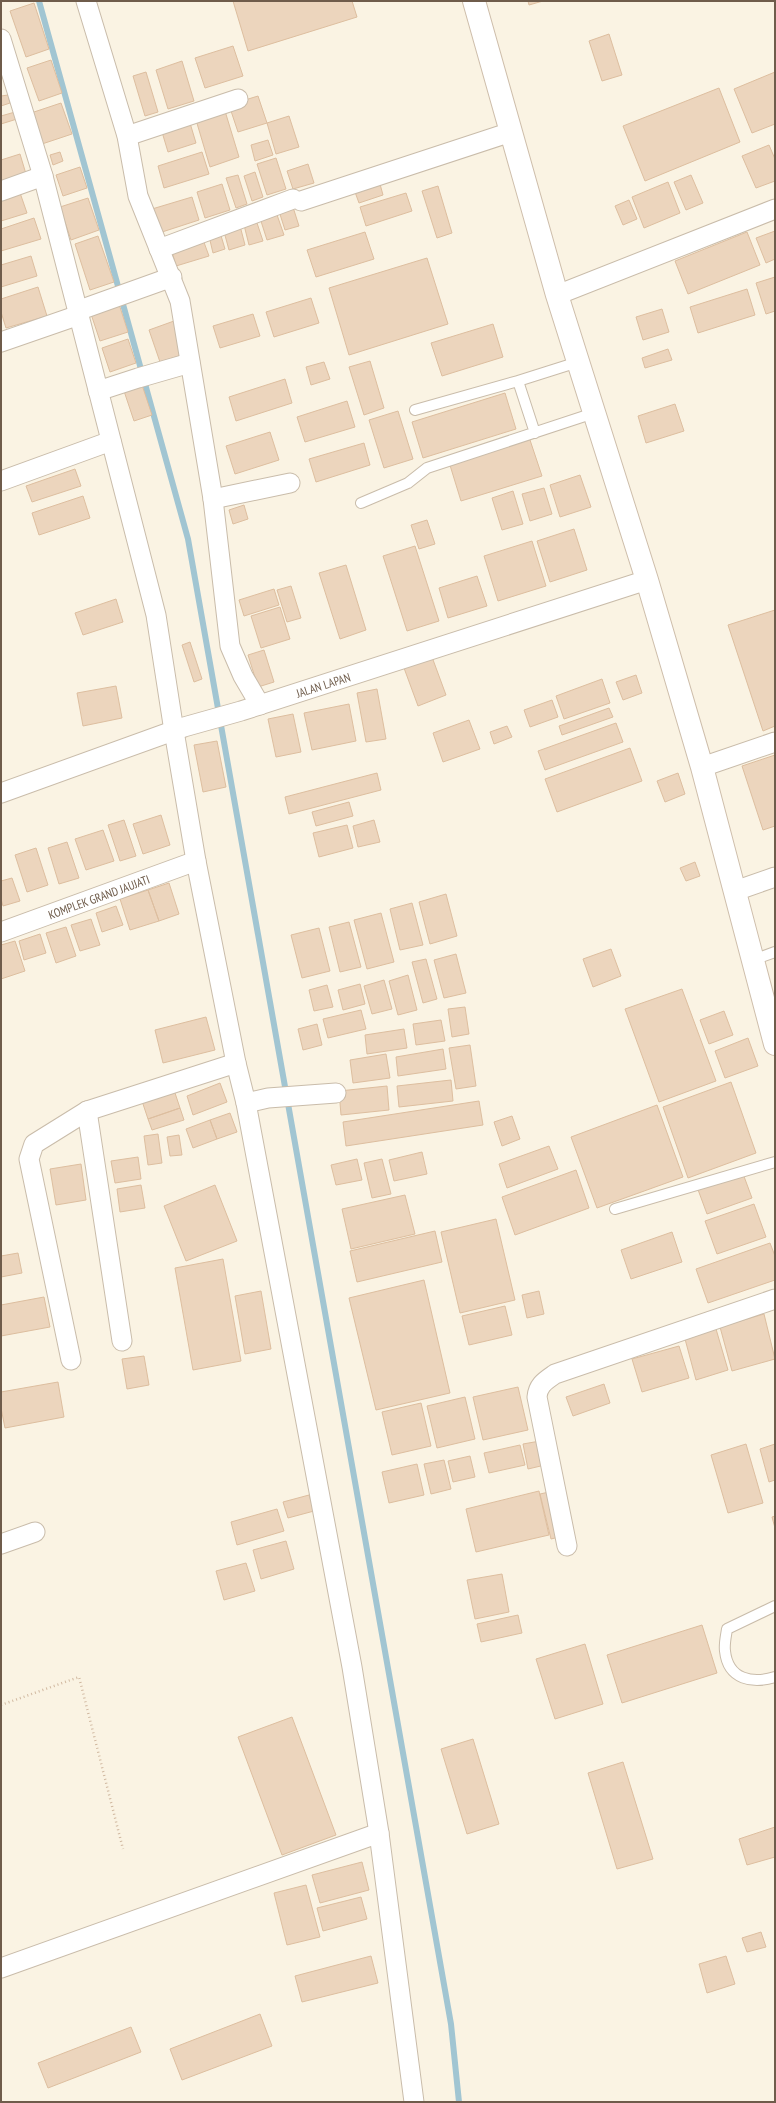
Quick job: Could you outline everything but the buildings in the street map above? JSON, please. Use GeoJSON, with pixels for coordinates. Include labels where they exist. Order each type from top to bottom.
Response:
{"type":"FeatureCollection","features":[{"type":"Feature","properties":{"kind":"street"},"geometry":{"type":"LineString","coordinates":[[86,1],[127,136],[131,168],[138,196],[160,249],[164,280],[180,301],[185,365],[213,499],[230,646],[243,676],[260,705]]}},
{"type":"Feature","properties":{"kind":"street"},"geometry":{"type":"LineString","coordinates":[[474,1],[557,295],[647,580],[702,767],[774,1040]]}},
{"type":"Feature","properties":{"kind":"street"},"geometry":{"type":"LineString","coordinates":[[1,39],[43,176],[156,615],[179,729],[196,861],[236,1063],[246,1103],[352,1667],[378,1834],[414,2102]]}},
{"type":"Feature","properties":{"kind":"street"},"geometry":{"type":"LineString","coordinates":[[127,136],[238,99]]}},
{"type":"Feature","properties":{"kind":"street"},"geometry":{"type":"LineString","coordinates":[[160,249],[297,200],[511,132]]}},
{"type":"Feature","properties":{"kind":"street"},"geometry":{"type":"LineString","coordinates":[[1,191],[43,176]]}},
{"type":"Feature","properties":{"kind":"street"},"geometry":{"type":"LineString","coordinates":[[557,295],[775,209]]}},
{"type":"Feature","properties":{"kind":"street"},"geometry":{"type":"LineString","coordinates":[[1,342],[164,280]]}},
{"type":"Feature","properties":{"kind":"street"},"geometry":{"type":"LineString","coordinates":[[98,391],[185,365]]}},
{"type":"Feature","properties":{"kind":"street"},"geometry":{"type":"LineString","coordinates":[[1,481],[111,441]]}},
{"type":"Feature","properties":{"kind":"street"},"geometry":{"type":"LineString","coordinates":[[213,499],[290,483]]}},
{"type":"Feature","properties":{"kind":"street","name":"JALAN LAPAN"},"geometry":{"type":"LineString","coordinates":[[1,793],[179,729],[242,711],[647,580]]}},
{"type":"Feature","properties":{"kind":"street"},"geometry":{"type":"LineString","coordinates":[[702,767],[775,742]]}},
{"type":"Feature","properties":{"kind":"street","name":"KOMPLEK GRAND JAUJATI"},"geometry":{"type":"LineString","coordinates":[[1,932],[196,861]]}},
{"type":"Feature","properties":{"kind":"street"},"geometry":{"type":"LineString","coordinates":[[735,890],[775,877]]}},
{"type":"Feature","properties":{"kind":"street"},"geometry":{"type":"LineString","coordinates":[[71,1360],[30,1159],[34,1144],[87,1111],[236,1063]]}},
{"type":"Feature","properties":{"kind":"street"},"geometry":{"type":"LineString","coordinates":[[246,1103],[268,1098],[336,1093]]}},
{"type":"Feature","properties":{"kind":"street"},"geometry":{"type":"LineString","coordinates":[[87,1111],[122,1340]]}},
{"type":"Feature","properties":{"kind":"street"},"geometry":{"type":"LineString","coordinates":[[567,1546],[537,1397],[538,1388],[555,1374],[775,1299]]}},
{"type":"Feature","properties":{"kind":"street"},"geometry":{"type":"LineString","coordinates":[[1,1544],[35,1532]]}},
{"type":"Feature","properties":{"kind":"street"},"geometry":{"type":"LineString","coordinates":[[1,1968],[378,1834]]}},
{"type":"Feature","properties":{"kind":"lane"},"geometry":{"type":"LineString","coordinates":[[415,410],[518,381],[578,362]]}},
{"type":"Feature","properties":{"kind":"lane"},"geometry":{"type":"LineString","coordinates":[[518,381],[535,433]]}},
{"type":"Feature","properties":{"kind":"lane"},"geometry":{"type":"LineString","coordinates":[[361,503],[408,483],[428,468],[594,413]]}},
{"type":"Feature","properties":{"kind":"lane"},"geometry":{"type":"LineString","coordinates":[[753,960],[775,952]]}},
{"type":"Feature","properties":{"kind":"lane"},"geometry":{"type":"LineString","coordinates":[[615,1209],[775,1162]]}},
{"type":"Feature","properties":{"kind":"lane"},"geometry":{"type":"LineString","coordinates":[[775,1606],[727,1629],[725,1651],[729,1664],[741,1678],[759,1681],[775,1677]]}},
{"type":"Feature","properties":{"kind":"path"},"geometry":{"type":"LineString","coordinates":[[1,1706],[79,1677],[123,1849]]}},
{"type":"Feature","properties":{"kind":"waterway"},"geometry":{"type":"LineString","coordinates":[[39,1],[188,539],[451,2024],[459,2102]]}}]}
